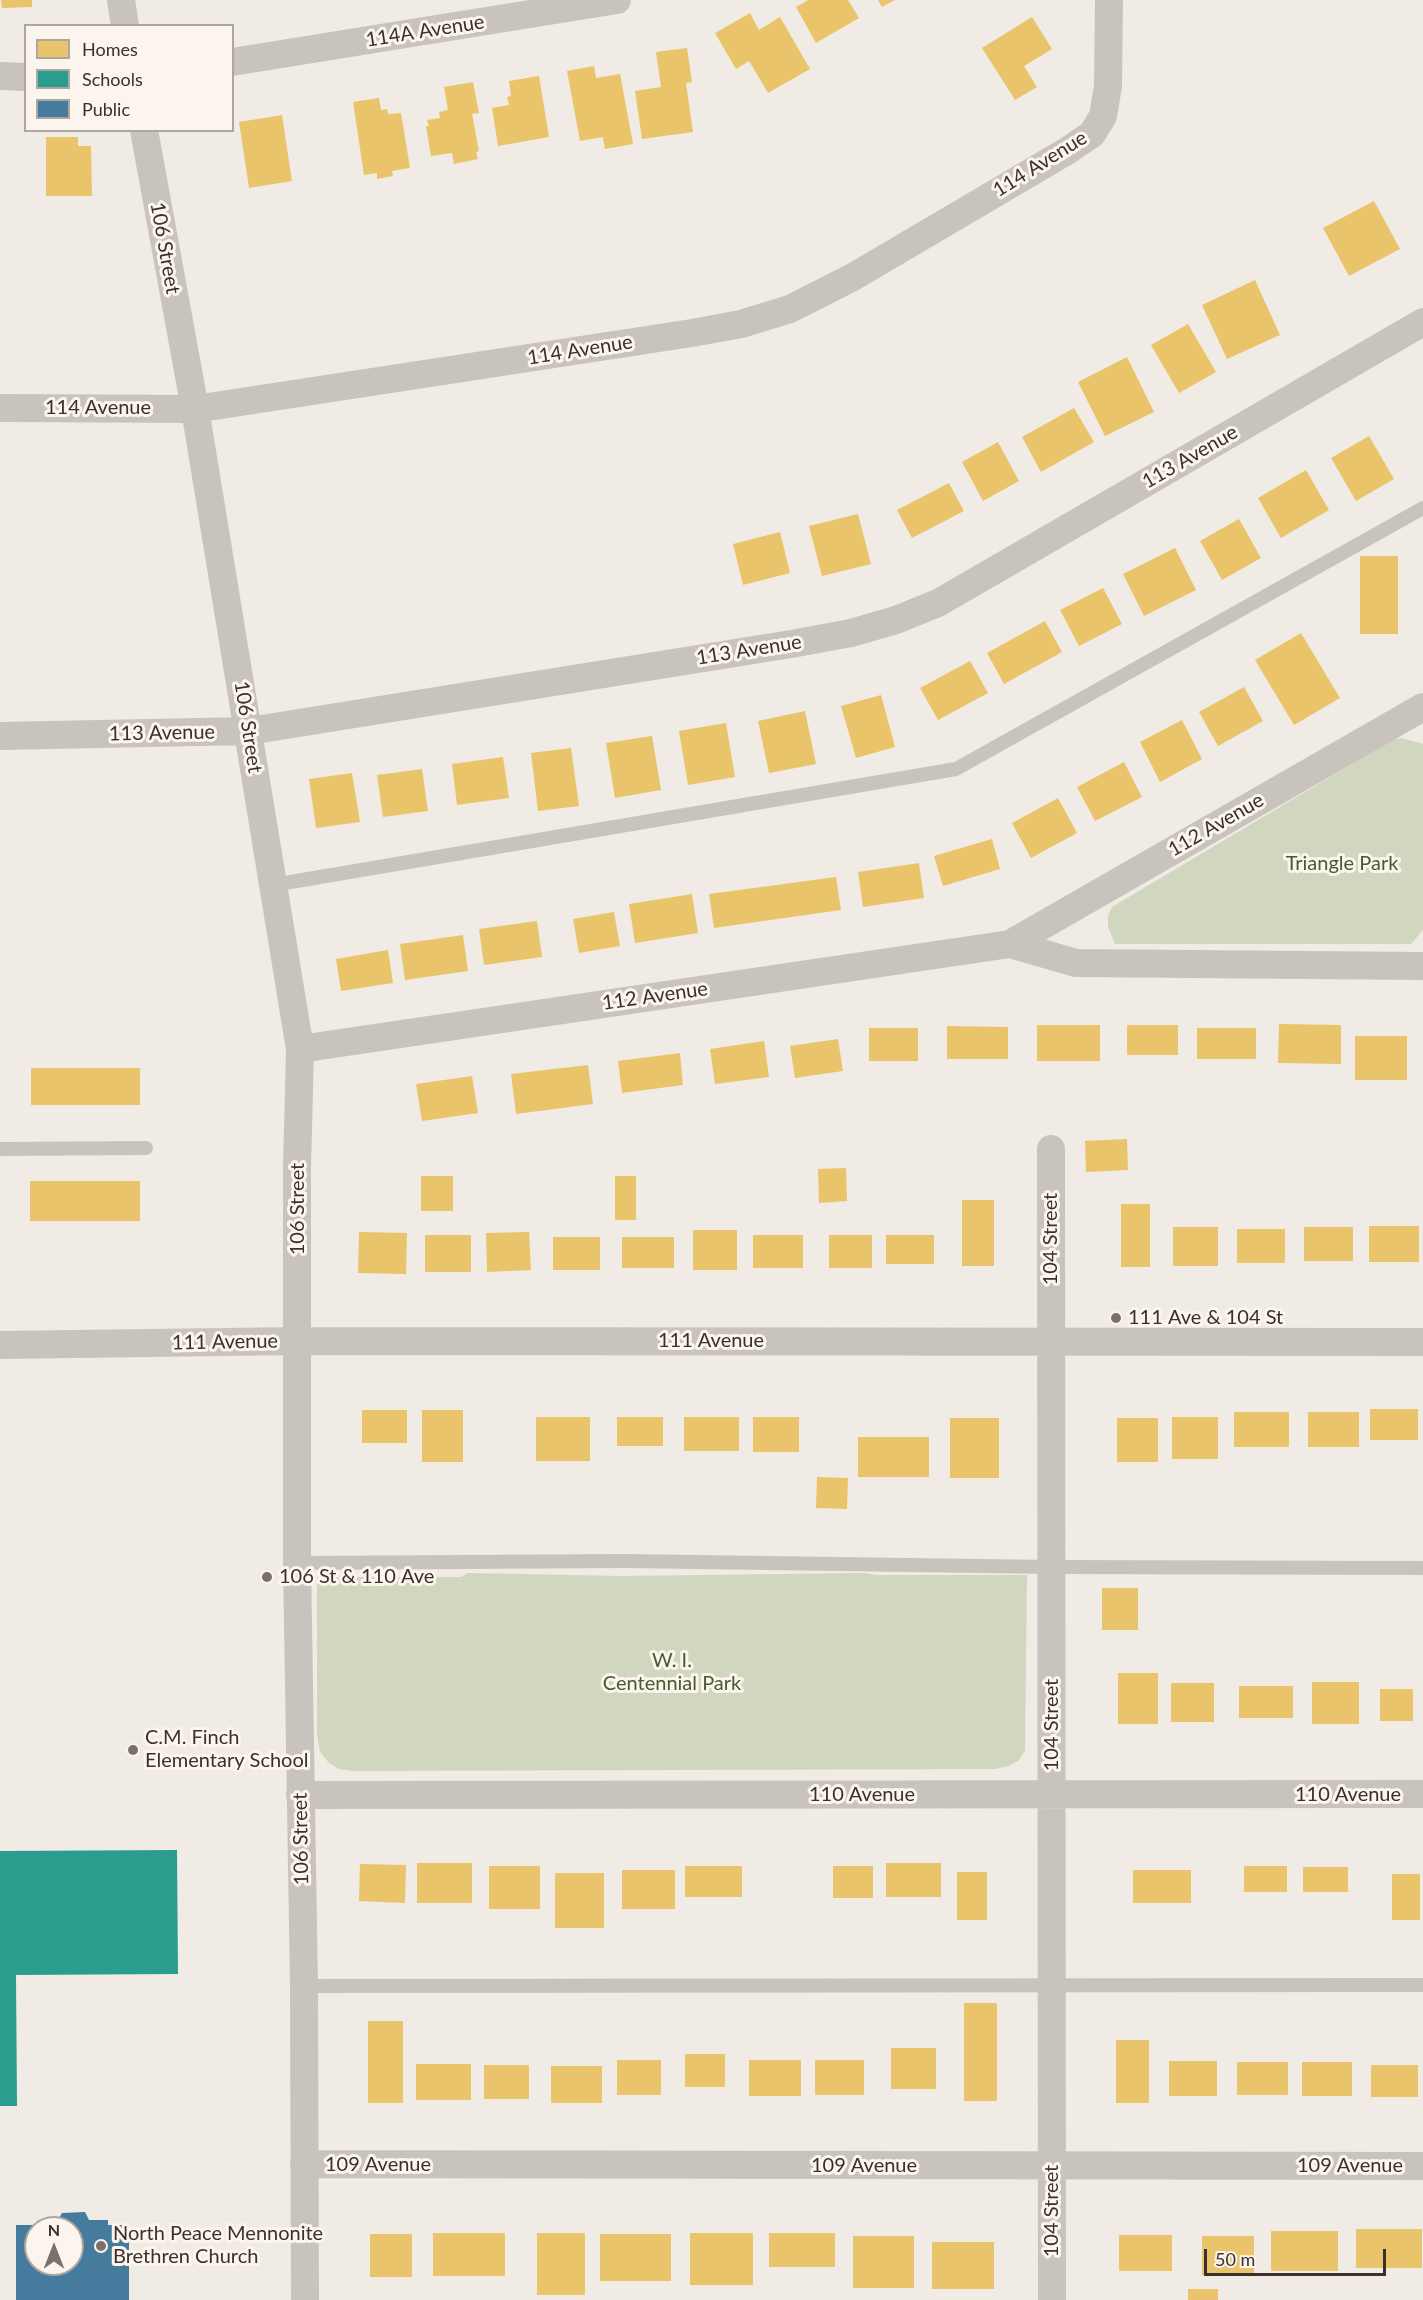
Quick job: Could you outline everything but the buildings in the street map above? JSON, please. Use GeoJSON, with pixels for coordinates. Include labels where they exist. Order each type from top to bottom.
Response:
{"type":"FeatureCollection","features":[{"type":"Feature","properties":{"kind":"street"},"geometry":{"type":"LineString","coordinates":[[121,0],[125,24]]}},
{"type":"Feature","properties":{"kind":"street","name":"114A Avenue"},"geometry":{"type":"LineString","coordinates":[[234,62],[617,0]]}},
{"type":"Feature","properties":{"kind":"street","name":"114 Avenue"},"geometry":{"type":"LineString","coordinates":[[0,408],[195,409],[692,333],[741,324],[790,309],[853,277],[1092,134],[1103,116],[1108,86],[1109,0]]}},
{"type":"Feature","properties":{"kind":"street"},"geometry":{"type":"LineString","coordinates":[[0,76],[24,76]]}},
{"type":"Feature","properties":{"kind":"street","name":"106 Street"},"geometry":{"type":"LineString","coordinates":[[144,132],[195,409],[300,1049],[297,1168],[297,1563],[304,1986],[305,2300]]}},
{"type":"Feature","properties":{"kind":"street","name":"113 Avenue"},"geometry":{"type":"LineString","coordinates":[[0,736],[249,731],[791,644],[851,633],[896,620],[938,603],[1423,322]]}},
{"type":"Feature","properties":{"kind":"street","name":"112 Avenue"},"geometry":{"type":"LineString","coordinates":[[300,1049],[1010,944],[1423,707]]}},
{"type":"Feature","properties":{"kind":"street","name":"112 Avenue"},"geometry":{"type":"LineString","coordinates":[[1010,944],[1076,963],[1423,966]]}},
{"type":"Feature","properties":{"kind":"street","name":"104 Street"},"geometry":{"type":"LineString","coordinates":[[1051,1149],[1052,2300]]}},
{"type":"Feature","properties":{"kind":"street","name":"111 Avenue"},"geometry":{"type":"LineString","coordinates":[[0,1345],[298,1341],[1423,1342]]}},
{"type":"Feature","properties":{"kind":"street","name":"110 Avenue"},"geometry":{"type":"LineString","coordinates":[[300,1795],[1423,1794]]}},
{"type":"Feature","properties":{"kind":"street","name":"109 Avenue"},"geometry":{"type":"LineString","coordinates":[[304,2164],[1423,2166]]}},
{"type":"Feature","properties":{"kind":"lane"},"geometry":{"type":"LineString","coordinates":[[273,885],[956,770],[1423,508]]}},
{"type":"Feature","properties":{"kind":"lane"},"geometry":{"type":"LineString","coordinates":[[0,1149],[146,1148]]}},
{"type":"Feature","properties":{"kind":"lane"},"geometry":{"type":"LineString","coordinates":[[297,1563],[625,1561],[1051,1567],[1423,1568]]}},
{"type":"Feature","properties":{"kind":"lane"},"geometry":{"type":"LineString","coordinates":[[304,1986],[1423,1985]]}},
{"type":"Feature","properties":{"kind":"green space","name":"Triangle Park"},"geometry":{"type":"Polygon","coordinates":[[[1402,738],[1423,744],[1423,930],[1411,944],[1115,944],[1108,927],[1108,916],[1112,907],[1394,739],[1402,738]]]}},
{"type":"Feature","properties":{"kind":"green space","name":"W. I. Centennial Park"},"geometry":{"type":"Polygon","coordinates":[[[468,1573],[623,1576],[864,1573],[877,1575],[1027,1575],[1025,1751],[1018,1761],[995,1769],[354,1771],[339,1769],[329,1763],[320,1752],[317,1733],[317,1577],[461,1577],[468,1573]]]}},
{"type":"Feature","properties":{"kind":"place","name":"111 Ave & 104 St"},"geometry":{"type":"Point","coordinates":[1116,1318]}},
{"type":"Feature","properties":{"kind":"place","name":"106 St & 110 Ave"},"geometry":{"type":"Point","coordinates":[267,1577]}},
{"type":"Feature","properties":{"kind":"place","name":"C.M. Finch Elementary School"},"geometry":{"type":"Point","coordinates":[133,1750]}},
{"type":"Feature","properties":{"kind":"place","name":"North Peace Mennonite Brethren Church"},"geometry":{"type":"Point","coordinates":[101,2246]}}]}
